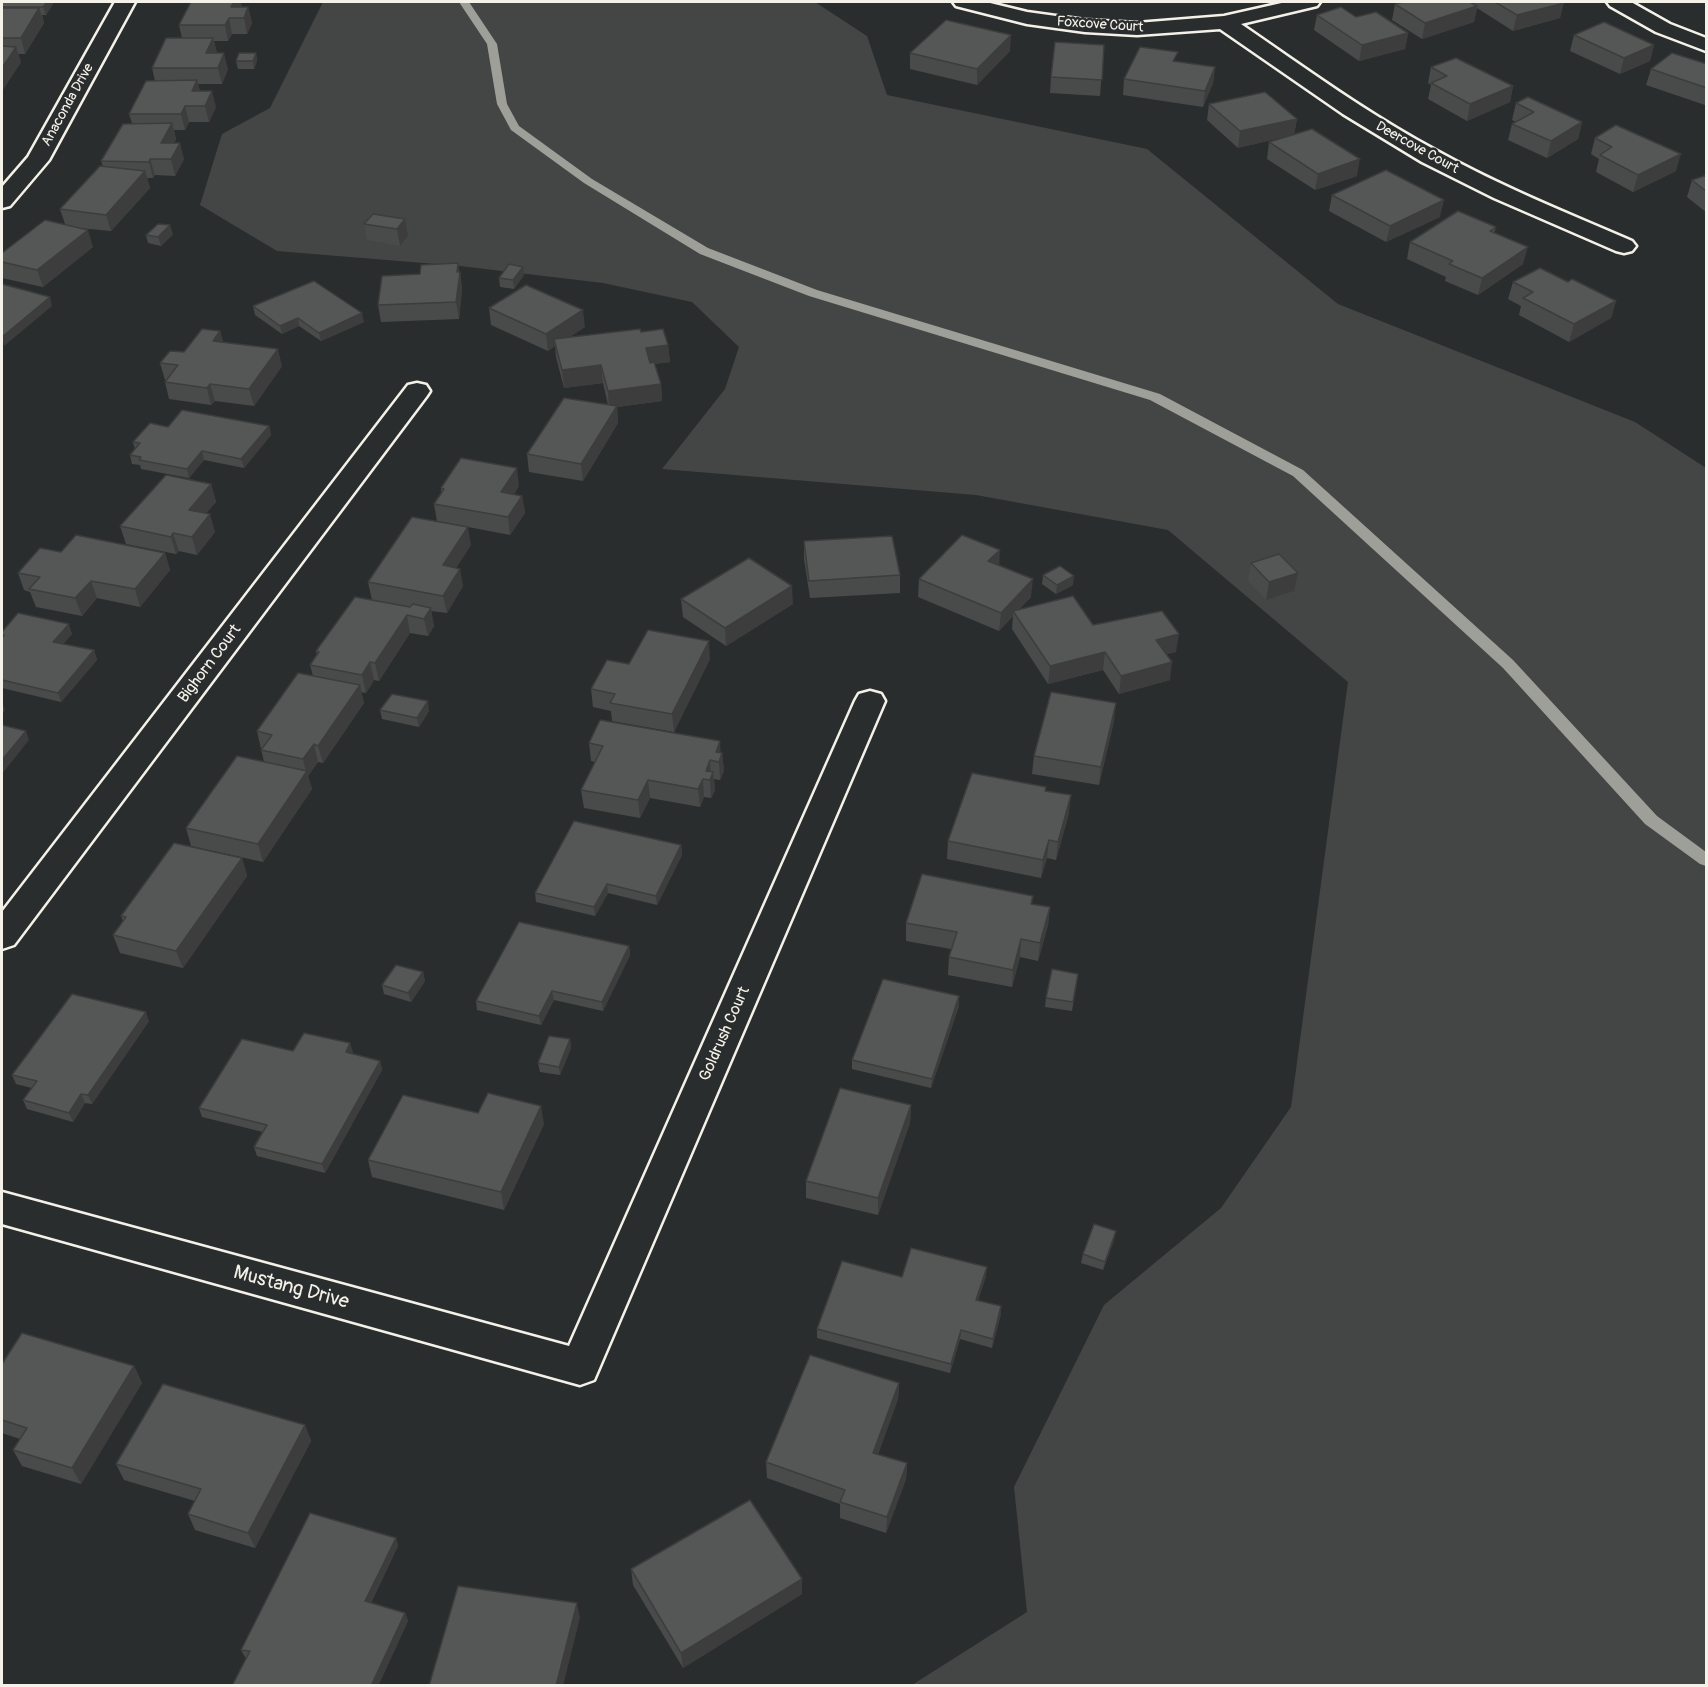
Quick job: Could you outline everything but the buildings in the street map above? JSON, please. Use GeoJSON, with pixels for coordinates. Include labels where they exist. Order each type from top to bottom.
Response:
{"type":"FeatureCollection","features":[{"type":"Feature","properties":{"kind":"street","name":"Anaconda Drive"},"geometry":{"type":"LineString","coordinates":[[2,201],[38,160],[125,2]]}},
{"type":"Feature","properties":{"kind":"street","name":"Foxcove Court"},"geometry":{"type":"LineString","coordinates":[[963,2],[1027,18],[1084,26],[1137,29],[1224,22],[1310,2]]}},
{"type":"Feature","properties":{"kind":"street"},"geometry":{"type":"LineString","coordinates":[[1617,2],[1663,28],[1707,45]]}},
{"type":"Feature","properties":{"kind":"street","name":"Deercove Court"},"geometry":{"type":"LineString","coordinates":[[1224,22],[1375,124],[1430,157],[1514,199],[1624,246]]}},
{"type":"Feature","properties":{"kind":"street","name":"Bighorn Court"},"geometry":{"type":"LineString","coordinates":[[2,936],[417,391]]}},
{"type":"Feature","properties":{"kind":"street","name":"Goldrush Court"},"geometry":{"type":"LineString","coordinates":[[580,1367],[870,701]]}},
{"type":"Feature","properties":{"kind":"street","name":"Mustang Drive"},"geometry":{"type":"LineString","coordinates":[[2,1208],[580,1367]]}},
{"type":"Feature","properties":{"kind":"shaded area"},"geometry":{"type":"Polygon","coordinates":[[[323,2],[815,2],[867,36],[887,95],[1147,149],[1338,304],[1635,422],[1706,468],[1706,1685],[912,1685],[1027,1612],[1014,1487],[1104,1305],[1221,1208],[1291,1107],[1348,682],[1168,530],[976,495],[662,469],[725,389],[739,347],[692,302],[603,283],[460,266],[277,251],[200,205],[222,134],[270,108],[323,2]]]}},
{"type":"Feature","properties":{"kind":"waterway"},"geometry":{"type":"LineString","coordinates":[[464,2],[492,44],[502,104],[515,128],[588,181],[704,251],[813,293],[1155,397],[1298,473],[1508,664],[1651,820],[1706,860]]}}]}
